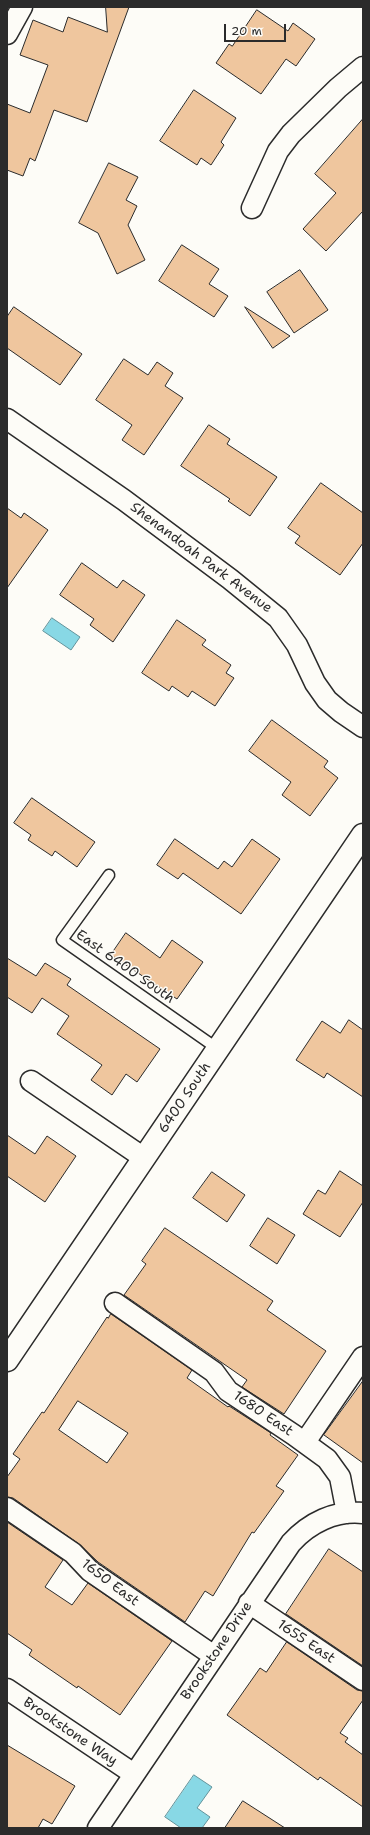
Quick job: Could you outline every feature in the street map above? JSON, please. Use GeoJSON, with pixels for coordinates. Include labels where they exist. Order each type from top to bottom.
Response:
{"type":"FeatureCollection","features":[{"type":"Feature","properties":{"kind":"street"},"geometry":{"type":"LineString","coordinates":[[7,34],[22,7]]}},
{"type":"Feature","properties":{"kind":"street"},"geometry":{"type":"LineString","coordinates":[[252,208],[278,151],[291,134],[338,88],[363,67]]}},
{"type":"Feature","properties":{"kind":"street","name":"Shenandoah Park Avenue"},"geometry":{"type":"LineString","coordinates":[[7,419],[124,500],[230,579],[278,618],[297,645],[315,683],[327,700],[363,727]]}},
{"type":"Feature","properties":{"kind":"street","name":"6400 South"},"geometry":{"type":"LineString","coordinates":[[7,1360],[363,835]]}},
{"type":"Feature","properties":{"kind":"street"},"geometry":{"type":"LineString","coordinates":[[31,1081],[144,1158]]}},
{"type":"Feature","properties":{"kind":"street","name":"1680 East"},"geometry":{"type":"LineString","coordinates":[[115,1303],[214,1372],[228,1391],[305,1442],[327,1459],[340,1477],[355,1513]]}},
{"type":"Feature","properties":{"kind":"street"},"geometry":{"type":"LineString","coordinates":[[305,1442],[363,1356]]}},
{"type":"Feature","properties":{"kind":"street","name":"1650 East"},"geometry":{"type":"LineString","coordinates":[[7,1508],[72,1553],[90,1571],[214,1656]]}},
{"type":"Feature","properties":{"kind":"street","name":"Brookstone Drive"},"geometry":{"type":"LineString","coordinates":[[98,1828],[283,1553],[300,1533],[321,1520],[355,1513]]}},
{"type":"Feature","properties":{"kind":"street","name":"1655 East"},"geometry":{"type":"LineString","coordinates":[[249,1603],[363,1680]]}},
{"type":"Feature","properties":{"kind":"street","name":"Brookstone Way"},"geometry":{"type":"LineString","coordinates":[[7,1689],[134,1774]]}},
{"type":"Feature","properties":{"kind":"lane","name":"East 6400 South"},"geometry":{"type":"LineString","coordinates":[[109,875],[62,940],[218,1049]]}},
{"type":"Feature","properties":{"kind":"water"},"geometry":{"type":"Polygon","coordinates":[[[52,618],[80,637],[71,650],[43,631],[52,618]]]}},
{"type":"Feature","properties":{"kind":"water"},"geometry":{"type":"Polygon","coordinates":[[[194,1775],[212,1787],[197,1808],[210,1817],[202,1828],[181,1828],[165,1817],[194,1775]]]}},
{"type":"Feature","properties":{"kind":"building"},"geometry":{"type":"Polygon","coordinates":[[[106,7],[129,7],[87,122],[54,110],[35,161],[30,158],[23,176],[7,170],[7,104],[30,113],[48,65],[20,55],[33,20],[63,32],[68,17],[107,32],[106,7]]]}},
{"type":"Feature","properties":{"kind":"building"},"geometry":{"type":"Polygon","coordinates":[[[257,10],[288,31],[293,23],[315,39],[296,66],[286,59],[261,94],[216,63],[229,44],[232,46],[257,10]]]}},
{"type":"Feature","properties":{"kind":"building"},"geometry":{"type":"Polygon","coordinates":[[[194,90],[236,118],[221,142],[224,145],[211,165],[201,158],[197,165],[160,141],[194,90]]]}},
{"type":"Feature","properties":{"kind":"building"},"geometry":{"type":"Polygon","coordinates":[[[363,119],[363,211],[326,251],[303,229],[336,193],[315,174],[363,119]]]}},
{"type":"Feature","properties":{"kind":"building"},"geometry":{"type":"Polygon","coordinates":[[[109,163],[138,177],[126,200],[137,206],[128,225],[145,260],[117,274],[98,233],[79,223],[109,163]]]}},
{"type":"Feature","properties":{"kind":"building"},"geometry":{"type":"Polygon","coordinates":[[[182,245],[219,269],[209,284],[228,296],[214,317],[159,281],[182,245]]]}},
{"type":"Feature","properties":{"kind":"building"},"geometry":{"type":"Polygon","coordinates":[[[300,270],[328,310],[294,333],[267,292],[300,270]]]}},
{"type":"Feature","properties":{"kind":"building"},"geometry":{"type":"Polygon","coordinates":[[[14,307],[82,354],[60,385],[7,348],[7,317],[14,307]]]}},
{"type":"Feature","properties":{"kind":"building"},"geometry":{"type":"Polygon","coordinates":[[[245,307],[290,336],[273,348],[245,307]]]}},
{"type":"Feature","properties":{"kind":"building"},"geometry":{"type":"Polygon","coordinates":[[[124,359],[148,375],[157,362],[173,373],[165,386],[183,398],[144,455],[122,440],[132,425],[96,400],[124,359]]]}},
{"type":"Feature","properties":{"kind":"building"},"geometry":{"type":"Polygon","coordinates":[[[209,425],[230,439],[227,444],[277,477],[250,516],[228,501],[230,499],[181,466],[209,425]]]}},
{"type":"Feature","properties":{"kind":"building"},"geometry":{"type":"Polygon","coordinates":[[[321,483],[363,513],[363,543],[340,575],[295,543],[300,536],[288,528],[321,483]]]}},
{"type":"Feature","properties":{"kind":"building"},"geometry":{"type":"Polygon","coordinates":[[[7,508],[21,518],[24,513],[48,530],[7,588],[7,508]]]}},
{"type":"Feature","properties":{"kind":"building"},"geometry":{"type":"Polygon","coordinates":[[[82,563],[117,588],[123,580],[145,595],[113,642],[90,625],[94,619],[60,595],[82,563]]]}},
{"type":"Feature","properties":{"kind":"building"},"geometry":{"type":"Polygon","coordinates":[[[177,620],[206,640],[202,645],[231,665],[226,673],[234,678],[215,706],[192,691],[188,697],[172,686],[169,691],[142,673],[177,620]]]}},
{"type":"Feature","properties":{"kind":"building"},"geometry":{"type":"Polygon","coordinates":[[[272,720],[328,761],[324,767],[338,778],[310,816],[282,795],[291,782],[249,751],[272,720]]]}},
{"type":"Feature","properties":{"kind":"building"},"geometry":{"type":"Polygon","coordinates":[[[32,798],[95,842],[77,867],[55,851],[52,856],[28,840],[31,835],[14,823],[32,798]]]}},
{"type":"Feature","properties":{"kind":"building"},"geometry":{"type":"Polygon","coordinates":[[[175,839],[218,869],[224,861],[232,867],[252,839],[280,859],[241,914],[183,873],[178,879],[157,865],[175,839]]]}},
{"type":"Feature","properties":{"kind":"building"},"geometry":{"type":"Polygon","coordinates":[[[126,933],[160,958],[172,940],[203,962],[177,999],[111,955],[126,933]]]}},
{"type":"Feature","properties":{"kind":"building"},"geometry":{"type":"Polygon","coordinates":[[[7,958],[36,976],[45,963],[71,979],[67,985],[160,1049],[137,1082],[126,1074],[112,1095],[91,1080],[102,1065],[57,1034],[69,1016],[42,998],[32,1013],[7,997],[7,958]]]}},
{"type":"Feature","properties":{"kind":"building"},"geometry":{"type":"Polygon","coordinates":[[[349,1020],[363,1030],[363,1097],[327,1073],[324,1078],[296,1060],[322,1021],[340,1033],[349,1020]]]}},
{"type":"Feature","properties":{"kind":"building"},"geometry":{"type":"Polygon","coordinates":[[[7,1135],[35,1154],[47,1136],[76,1156],[45,1202],[7,1176],[7,1135]]]}},
{"type":"Feature","properties":{"kind":"building"},"geometry":{"type":"Polygon","coordinates":[[[340,1171],[363,1186],[363,1202],[340,1237],[303,1214],[318,1190],[325,1194],[340,1171]]]}},
{"type":"Feature","properties":{"kind":"building"},"geometry":{"type":"Polygon","coordinates":[[[212,1172],[245,1195],[227,1222],[193,1198],[212,1172]]]}},
{"type":"Feature","properties":{"kind":"building"},"geometry":{"type":"Polygon","coordinates":[[[268,1218],[295,1235],[277,1264],[250,1246],[268,1218]]]}},
{"type":"Feature","properties":{"kind":"building"},"geometry":{"type":"Polygon","coordinates":[[[165,1228],[273,1301],[267,1310],[326,1351],[284,1414],[242,1387],[247,1380],[124,1295],[146,1264],[142,1261],[165,1228]]]}},
{"type":"Feature","properties":{"kind":"building"},"geometry":{"type":"Polygon","coordinates":[[[111,1314],[192,1370],[187,1378],[228,1407],[229,1406],[271,1433],[270,1435],[298,1455],[276,1486],[284,1491],[254,1533],[252,1532],[213,1596],[205,1591],[185,1622],[98,1562],[79,1544],[13,1498],[7,1497],[7,1477],[20,1459],[13,1454],[42,1412],[44,1413],[107,1317],[108,1318],[111,1314]],[[78,1401],[59,1430],[107,1463],[128,1433],[78,1401]]]}},
{"type":"Feature","properties":{"kind":"building"},"geometry":{"type":"Polygon","coordinates":[[[363,1381],[363,1463],[324,1435],[363,1381]]]}},
{"type":"Feature","properties":{"kind":"building"},"geometry":{"type":"Polygon","coordinates":[[[7,1522],[63,1560],[45,1587],[72,1605],[88,1583],[172,1641],[120,1715],[29,1655],[32,1650],[7,1633],[7,1522]]]}},
{"type":"Feature","properties":{"kind":"building"},"geometry":{"type":"Polygon","coordinates":[[[329,1549],[363,1572],[363,1666],[286,1614],[329,1549]]]}},
{"type":"Feature","properties":{"kind":"building"},"geometry":{"type":"Polygon","coordinates":[[[287,1642],[357,1690],[363,1691],[363,1700],[340,1733],[348,1738],[345,1742],[363,1755],[363,1807],[320,1777],[318,1780],[227,1715],[260,1668],[266,1672],[287,1642]]]}},
{"type":"Feature","properties":{"kind":"building"},"geometry":{"type":"Polygon","coordinates":[[[7,1745],[75,1786],[52,1824],[43,1819],[38,1828],[7,1828],[7,1745]]]}},
{"type":"Feature","properties":{"kind":"building"},"geometry":{"type":"Polygon","coordinates":[[[243,1801],[285,1828],[225,1828],[243,1801]]]}}]}
